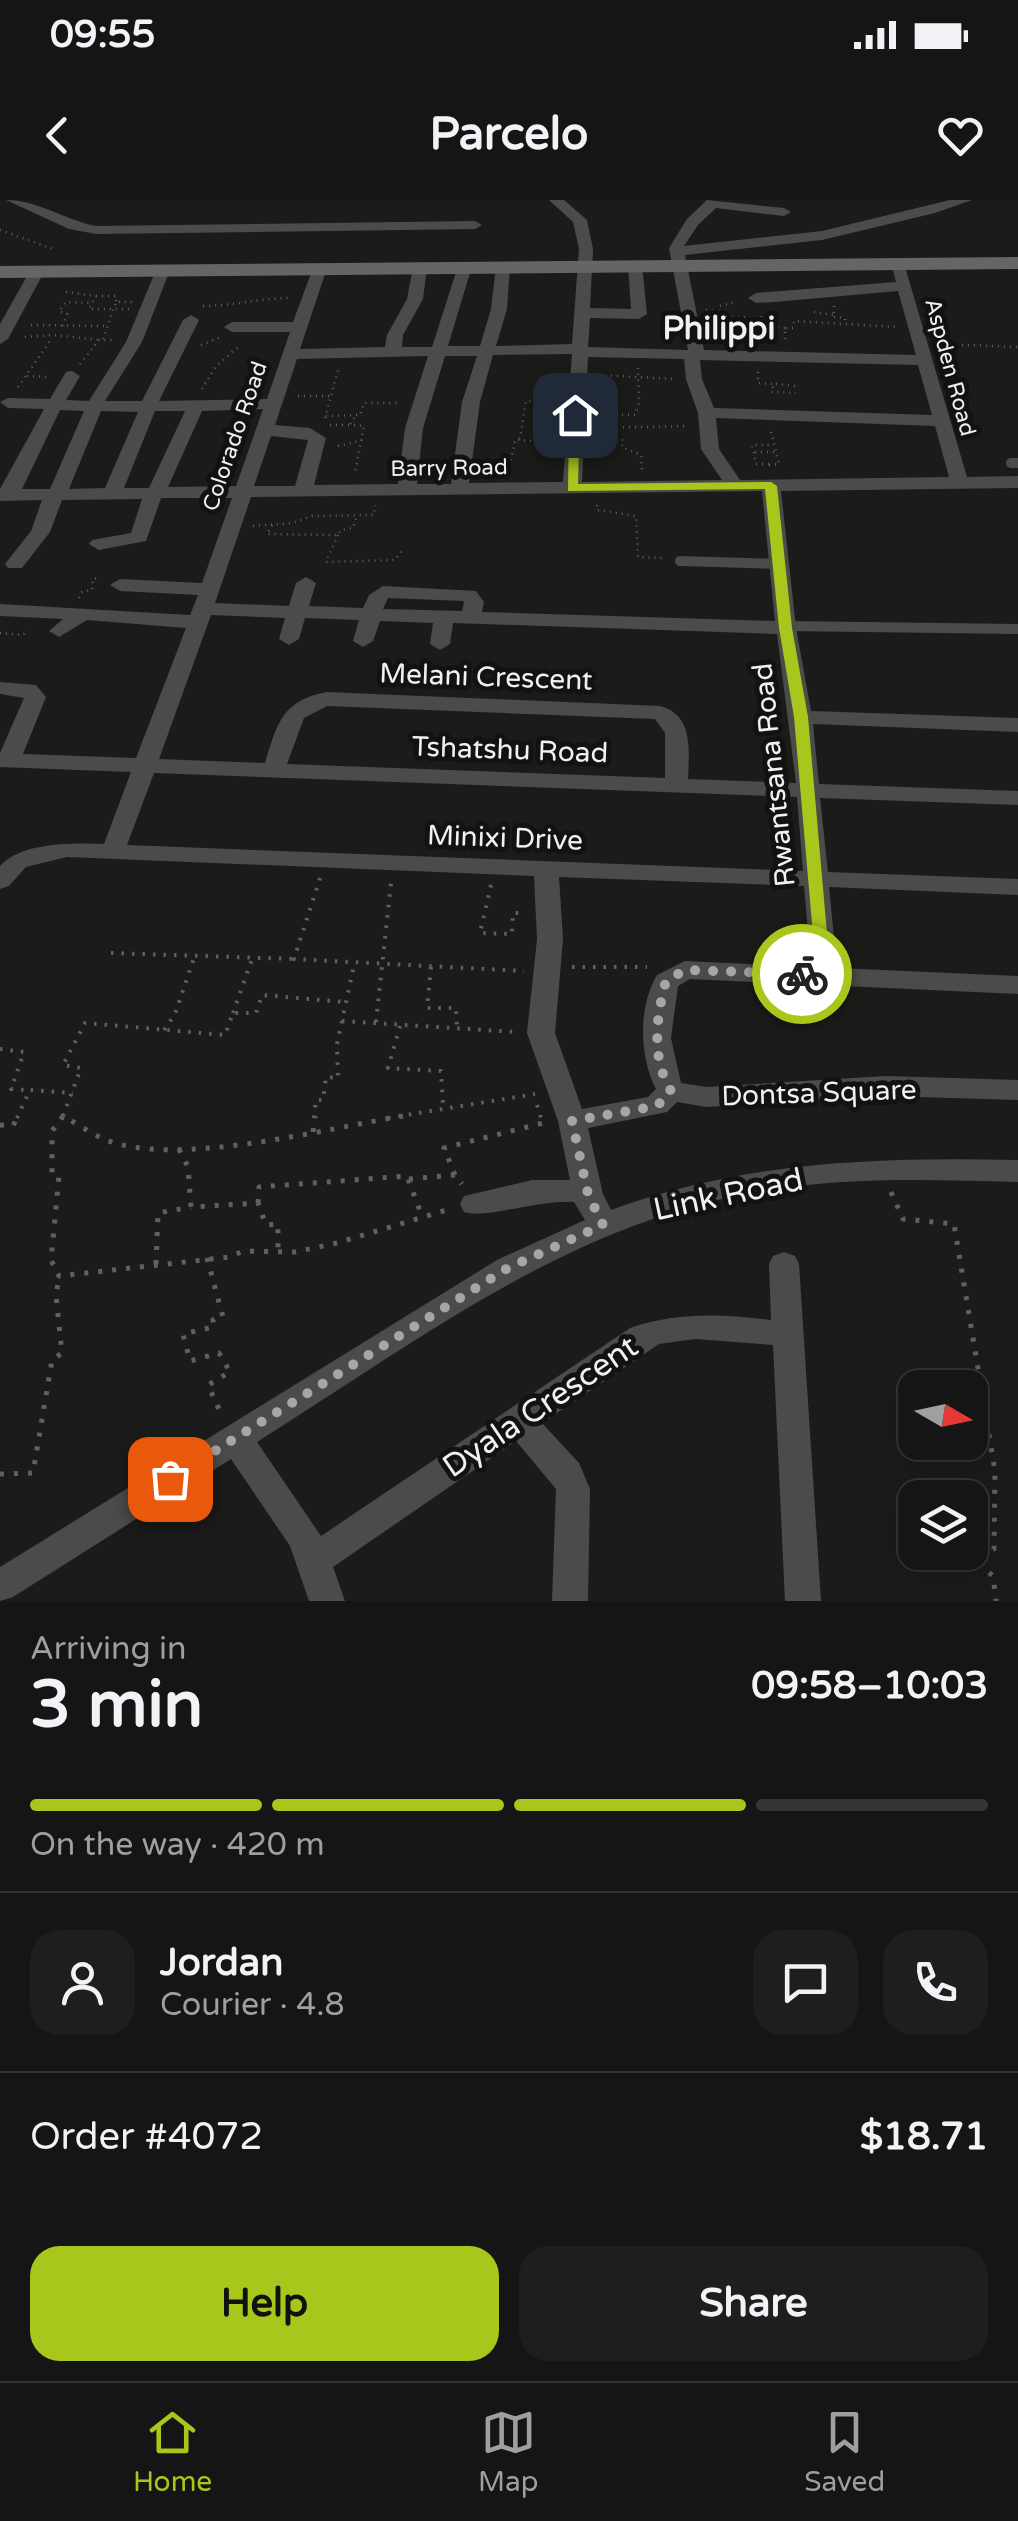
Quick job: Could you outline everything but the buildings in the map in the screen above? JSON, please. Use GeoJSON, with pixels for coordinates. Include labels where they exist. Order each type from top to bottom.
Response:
{"type":"FeatureCollection","features":[{"type":"Feature","properties":{"kind":"street"},"geometry":{"type":"LineString","coordinates":[[13,200],[88,229],[388,218],[475,225]]}},
{"type":"Feature","properties":{"kind":"street"},"geometry":{"type":"LineString","coordinates":[[556,200],[580,220],[587,265],[572,488]]}},
{"type":"Feature","properties":{"kind":"street"},"geometry":{"type":"LineString","coordinates":[[0,272],[31,281],[164,270],[635,265],[787,240],[965,200]]}},
{"type":"Feature","properties":{"kind":"street"},"geometry":{"type":"LineString","coordinates":[[735,486],[710,449],[708,420],[694,378],[690,310],[678,258],[680,236],[714,202],[784,212]]}},
{"type":"Feature","properties":{"kind":"street"},"geometry":{"type":"LineString","coordinates":[[898,202],[928,210]]}},
{"type":"Feature","properties":{"kind":"street"},"geometry":{"type":"LineString","coordinates":[[678,258],[1018,263]]}},
{"type":"Feature","properties":{"kind":"street","name":"Aspden Road"},"geometry":{"type":"LineString","coordinates":[[898,264],[960,483]]}},
{"type":"Feature","properties":{"kind":"street"},"geometry":{"type":"LineString","coordinates":[[582,314],[639,314],[635,265]]}},
{"type":"Feature","properties":{"kind":"street"},"geometry":{"type":"LineString","coordinates":[[393,351],[394,335],[415,299],[420,266]]}},
{"type":"Feature","properties":{"kind":"street"},"geometry":{"type":"LineString","coordinates":[[407,490],[410,445],[466,266]]}},
{"type":"Feature","properties":{"kind":"street"},"geometry":{"type":"LineString","coordinates":[[459,490],[471,402],[500,300],[503,266]]}},
{"type":"Feature","properties":{"kind":"street","name":"Colorado Road"},"geometry":{"type":"LineString","coordinates":[[113,851],[203,607],[320,268]]}},
{"type":"Feature","properties":{"kind":"street"},"geometry":{"type":"LineString","coordinates":[[15,564],[40,532],[47,506],[85,435],[94,406],[134,342],[164,270]]}},
{"type":"Feature","properties":{"kind":"street"},"geometry":{"type":"LineString","coordinates":[[3,333],[31,281]]}},
{"type":"Feature","properties":{"kind":"street"},"geometry":{"type":"LineString","coordinates":[[756,298],[799,298],[825,292],[906,286]]}},
{"type":"Feature","properties":{"kind":"street"},"geometry":{"type":"LineString","coordinates":[[112,494],[177,345],[195,313]]}},
{"type":"Feature","properties":{"kind":"street"},"geometry":{"type":"LineString","coordinates":[[233,335],[260,327],[299,328]]}},
{"type":"Feature","properties":{"kind":"street"},"geometry":{"type":"LineString","coordinates":[[290,354],[487,350],[926,360]]}},
{"type":"Feature","properties":{"kind":"street"},"geometry":{"type":"LineString","coordinates":[[5,495],[72,376]]}},
{"type":"Feature","properties":{"kind":"street"},"geometry":{"type":"LineString","coordinates":[[9,402],[196,406],[273,401]]}},
{"type":"Feature","properties":{"kind":"street"},"geometry":{"type":"LineString","coordinates":[[99,544],[140,537],[154,493],[169,469],[196,406]]}},
{"type":"Feature","properties":{"kind":"street"},"geometry":{"type":"LineString","coordinates":[[708,420],[773,414],[942,421]]}},
{"type":"Feature","properties":{"kind":"street"},"geometry":{"type":"LineString","coordinates":[[263,430],[317,438],[302,492]]}},
{"type":"Feature","properties":{"kind":"street","name":"Barry Road"},"geometry":{"type":"LineString","coordinates":[[5,495],[735,486],[770,475],[1018,482]]}},
{"type":"Feature","properties":{"kind":"street","name":"Rwantsana Road"},"geometry":{"type":"LineString","coordinates":[[770,475],[786,627],[801,717],[825,975]]}},
{"type":"Feature","properties":{"kind":"street"},"geometry":{"type":"LineString","coordinates":[[289,639],[306,583]]}},
{"type":"Feature","properties":{"kind":"street"},"geometry":{"type":"LineString","coordinates":[[120,585],[203,607]]}},
{"type":"Feature","properties":{"kind":"street"},"geometry":{"type":"LineString","coordinates":[[363,641],[380,595],[394,590],[469,595],[474,602],[471,618]]}},
{"type":"Feature","properties":{"kind":"street"},"geometry":{"type":"LineString","coordinates":[[545,595],[545,620]]}},
{"type":"Feature","properties":{"kind":"street"},"geometry":{"type":"LineString","coordinates":[[618,596],[619,623]]}},
{"type":"Feature","properties":{"kind":"street"},"geometry":{"type":"LineString","coordinates":[[692,600],[695,626]]}},
{"type":"Feature","properties":{"kind":"street"},"geometry":{"type":"LineString","coordinates":[[0,632],[2,610],[54,609],[84,614],[203,607],[786,627]]}},
{"type":"Feature","properties":{"kind":"street"},"geometry":{"type":"LineString","coordinates":[[59,632],[84,614]]}},
{"type":"Feature","properties":{"kind":"street"},"geometry":{"type":"LineString","coordinates":[[440,644],[444,617]]}},
{"type":"Feature","properties":{"kind":"street"},"geometry":{"type":"LineString","coordinates":[[516,644],[518,620]]}},
{"type":"Feature","properties":{"kind":"street"},"geometry":{"type":"LineString","coordinates":[[592,648],[593,622]]}},
{"type":"Feature","properties":{"kind":"street"},"geometry":{"type":"LineString","coordinates":[[666,650],[669,624]]}},
{"type":"Feature","properties":{"kind":"street"},"geometry":{"type":"LineString","coordinates":[[0,688],[28,690],[35,697],[4,760]]}},
{"type":"Feature","properties":{"kind":"street","name":"Melani Crescent"},"geometry":{"type":"LineString","coordinates":[[274,770],[297,708],[309,701],[326,699],[660,713],[676,725],[676,785]]}},
{"type":"Feature","properties":{"kind":"street"},"geometry":{"type":"LineString","coordinates":[[801,717],[1018,726]]}},
{"type":"Feature","properties":{"kind":"street","name":"Tshatshu Road"},"geometry":{"type":"LineString","coordinates":[[4,760],[1018,798]]}},
{"type":"Feature","properties":{"kind":"street","name":"Minixi Drive"},"geometry":{"type":"LineString","coordinates":[[0,881],[18,862],[68,850],[1018,887]]}},
{"type":"Feature","properties":{"kind":"street"},"geometry":{"type":"LineString","coordinates":[[546,868],[550,912],[541,1032],[547,1092],[572,1121],[588,1194],[603,1225]]}},
{"type":"Feature","properties":{"kind":"street"},"geometry":{"type":"LineString","coordinates":[[572,1121],[657,1106],[671,1091],[659,1072],[658,1010],[666,981],[685,970],[1018,985]]}},
{"type":"Feature","properties":{"kind":"street","name":"Dontsa Square"},"geometry":{"type":"LineString","coordinates":[[671,1091],[707,1097],[886,1086],[1018,1090]]}},
{"type":"Feature","properties":{"kind":"street","name":"Link Road"},"geometry":{"type":"LineString","coordinates":[[0,1586],[508,1268],[603,1225],[732,1186],[881,1169],[1018,1171]]}},
{"type":"Feature","properties":{"kind":"street"},"geometry":{"type":"LineString","coordinates":[[475,1204],[562,1187],[588,1194]]}},
{"type":"Feature","properties":{"kind":"street"},"geometry":{"type":"LineString","coordinates":[[784,1264],[804,1601]]}},
{"type":"Feature","properties":{"kind":"street","name":"Dyala Crescent"},"geometry":{"type":"LineString","coordinates":[[315,1560],[654,1332],[692,1327],[788,1334]]}},
{"type":"Feature","properties":{"kind":"street"},"geometry":{"type":"LineString","coordinates":[[519,1422],[567,1474],[573,1488],[570,1601]]}},
{"type":"Feature","properties":{"kind":"street"},"geometry":{"type":"LineString","coordinates":[[235,1438],[305,1539],[327,1601]]}},
{"type":"Feature","properties":{"kind":"lane"},"geometry":{"type":"LineString","coordinates":[[680,561],[779,564]]}},
{"type":"Feature","properties":{"kind":"lane"},"geometry":{"type":"LineString","coordinates":[[786,627],[1018,629]]}},
{"type":"Feature","properties":{"kind":"path"},"geometry":{"type":"LineString","coordinates":[[0,230],[56,250],[62,240]]}},
{"type":"Feature","properties":{"kind":"path"},"geometry":{"type":"LineString","coordinates":[[213,270],[203,284],[195,313],[238,306],[255,298],[310,296]]}},
{"type":"Feature","properties":{"kind":"path"},"geometry":{"type":"LineString","coordinates":[[31,281],[96,296],[116,296],[101,339],[72,376]]}},
{"type":"Feature","properties":{"kind":"path"},"geometry":{"type":"LineString","coordinates":[[96,296],[89,309],[150,306]]}},
{"type":"Feature","properties":{"kind":"path"},"geometry":{"type":"LineString","coordinates":[[736,298],[739,305],[722,305],[720,323],[793,328],[794,314]]}},
{"type":"Feature","properties":{"kind":"path"},"geometry":{"type":"LineString","coordinates":[[63,326],[67,314],[59,311],[66,302],[92,303]]}},
{"type":"Feature","properties":{"kind":"path"},"geometry":{"type":"LineString","coordinates":[[116,302],[150,306]]}},
{"type":"Feature","properties":{"kind":"path"},"geometry":{"type":"LineString","coordinates":[[690,310],[739,318],[761,318],[761,312],[771,313]]}},
{"type":"Feature","properties":{"kind":"path"},"geometry":{"type":"LineString","coordinates":[[810,312],[834,315]]}},
{"type":"Feature","properties":{"kind":"path"},"geometry":{"type":"LineString","coordinates":[[738,324],[739,318]]}},
{"type":"Feature","properties":{"kind":"path"},"geometry":{"type":"LineString","coordinates":[[794,321],[917,328]]}},
{"type":"Feature","properties":{"kind":"path"},"geometry":{"type":"LineString","coordinates":[[3,333],[106,326]]}},
{"type":"Feature","properties":{"kind":"path"},"geometry":{"type":"LineString","coordinates":[[196,406],[198,391],[209,384],[216,366],[241,344],[258,336],[260,327]]}},
{"type":"Feature","properties":{"kind":"path"},"geometry":{"type":"LineString","coordinates":[[784,328],[798,416]]}},
{"type":"Feature","properties":{"kind":"path"},"geometry":{"type":"LineString","coordinates":[[3,333],[134,342]]}},
{"type":"Feature","properties":{"kind":"path"},"geometry":{"type":"LineString","coordinates":[[233,335],[241,344]]}},
{"type":"Feature","properties":{"kind":"path"},"geometry":{"type":"LineString","coordinates":[[9,402],[36,356],[52,338]]}},
{"type":"Feature","properties":{"kind":"path"},"geometry":{"type":"LineString","coordinates":[[177,345],[210,344],[216,338],[226,338],[224,343]]}},
{"type":"Feature","properties":{"kind":"path"},"geometry":{"type":"LineString","coordinates":[[351,352],[339,369],[334,396],[322,424],[364,426],[355,491]]}},
{"type":"Feature","properties":{"kind":"path"},"geometry":{"type":"LineString","coordinates":[[517,440],[574,424],[635,415],[639,403],[639,353]]}},
{"type":"Feature","properties":{"kind":"path"},"geometry":{"type":"LineString","coordinates":[[732,353],[735,368],[758,370],[758,383],[796,386]]}},
{"type":"Feature","properties":{"kind":"path"},"geometry":{"type":"LineString","coordinates":[[578,375],[694,378]]}},
{"type":"Feature","properties":{"kind":"path"},"geometry":{"type":"LineString","coordinates":[[774,384],[771,392],[796,393]]}},
{"type":"Feature","properties":{"kind":"path"},"geometry":{"type":"LineString","coordinates":[[273,401],[334,396]]}},
{"type":"Feature","properties":{"kind":"path"},"geometry":{"type":"LineString","coordinates":[[506,489],[526,401],[574,424],[624,440],[622,447],[641,455],[643,487]]}},
{"type":"Feature","properties":{"kind":"path"},"geometry":{"type":"LineString","coordinates":[[326,416],[354,418],[360,415],[364,403],[421,404]]}},
{"type":"Feature","properties":{"kind":"path"},"geometry":{"type":"LineString","coordinates":[[773,414],[773,445],[779,464],[770,475],[756,464],[752,445],[773,445]]}},
{"type":"Feature","properties":{"kind":"path"},"geometry":{"type":"LineString","coordinates":[[350,425],[354,418]]}},
{"type":"Feature","properties":{"kind":"path"},"geometry":{"type":"LineString","coordinates":[[574,424],[708,420]]}},
{"type":"Feature","properties":{"kind":"path"},"geometry":{"type":"LineString","coordinates":[[317,445],[339,446],[363,440]]}},
{"type":"Feature","properties":{"kind":"path"},"geometry":{"type":"LineString","coordinates":[[754,452],[776,452]]}},
{"type":"Feature","properties":{"kind":"path"},"geometry":{"type":"LineString","coordinates":[[594,488],[597,510],[636,516],[638,557],[680,561]]}},
{"type":"Feature","properties":{"kind":"path"},"geometry":{"type":"LineString","coordinates":[[230,526],[272,525],[312,516],[374,515],[376,491]]}},
{"type":"Feature","properties":{"kind":"path"},"geometry":{"type":"LineString","coordinates":[[357,515],[354,528],[341,530],[326,562],[389,561],[399,558],[402,551]]}},
{"type":"Feature","properties":{"kind":"path"},"geometry":{"type":"LineString","coordinates":[[272,525],[267,534],[338,536]]}},
{"type":"Feature","properties":{"kind":"path"},"geometry":{"type":"LineString","coordinates":[[294,959],[326,859]]}},
{"type":"Feature","properties":{"kind":"path"},"geometry":{"type":"LineString","coordinates":[[376,862],[374,880],[392,880],[376,1024]]}},
{"type":"Feature","properties":{"kind":"path"},"geometry":{"type":"LineString","coordinates":[[493,866],[480,934],[512,934],[513,913],[550,912]]}},
{"type":"Feature","properties":{"kind":"path"},"geometry":{"type":"LineString","coordinates":[[111,953],[384,966],[685,970]]}},
{"type":"Feature","properties":{"kind":"path"},"geometry":{"type":"LineString","coordinates":[[164,1030],[179,1006],[183,981],[194,958]]}},
{"type":"Feature","properties":{"kind":"path"},"geometry":{"type":"LineString","coordinates":[[0,1474],[33,1473],[52,1360],[62,1353],[56,1296],[59,1276],[51,1260],[59,1176],[52,1174],[52,1131],[74,1093],[81,1068],[63,1066],[85,1023],[225,1036],[252,959]]}},
{"type":"Feature","properties":{"kind":"path"},"geometry":{"type":"LineString","coordinates":[[313,1132],[316,1100],[323,1100],[326,1078],[338,1078],[337,1044],[354,965]]}},
{"type":"Feature","properties":{"kind":"path"},"geometry":{"type":"LineString","coordinates":[[431,967],[427,1008],[456,1008],[457,1029]]}},
{"type":"Feature","properties":{"kind":"path"},"geometry":{"type":"LineString","coordinates":[[233,1013],[256,1014],[262,996],[345,1002]]}},
{"type":"Feature","properties":{"kind":"path"},"geometry":{"type":"LineString","coordinates":[[342,1021],[541,1032]]}},
{"type":"Feature","properties":{"kind":"path"},"geometry":{"type":"LineString","coordinates":[[400,1026],[388,1068],[441,1071],[444,1107]]}},
{"type":"Feature","properties":{"kind":"path"},"geometry":{"type":"LineString","coordinates":[[0,1049],[24,1052],[11,1089],[74,1093]]}},
{"type":"Feature","properties":{"kind":"path"},"geometry":{"type":"LineString","coordinates":[[0,1125],[13,1126],[30,1090]]}},
{"type":"Feature","properties":{"kind":"path"},"geometry":{"type":"LineString","coordinates":[[59,1276],[243,1251],[295,1252],[475,1204],[455,1175],[444,1148],[543,1123],[547,1092],[205,1148],[148,1148],[106,1140],[63,1116]]}},
{"type":"Feature","properties":{"kind":"path"},"geometry":{"type":"LineString","coordinates":[[179,1148],[188,1167],[191,1207]]}},
{"type":"Feature","properties":{"kind":"path"},"geometry":{"type":"LineString","coordinates":[[881,1169],[902,1219],[954,1224],[995,1472],[994,1549],[980,1552],[982,1566],[993,1576],[996,1601]]}},
{"type":"Feature","properties":{"kind":"path"},"geometry":{"type":"LineString","coordinates":[[278,1250],[278,1224],[266,1225],[258,1203],[259,1186],[455,1175]]}},
{"type":"Feature","properties":{"kind":"path"},"geometry":{"type":"LineString","coordinates":[[409,1179],[422,1216]]}},
{"type":"Feature","properties":{"kind":"path"},"geometry":{"type":"LineString","coordinates":[[156,1265],[158,1213],[258,1203]]}},
{"type":"Feature","properties":{"kind":"path"},"geometry":{"type":"LineString","coordinates":[[208,1258],[223,1317],[213,1320],[214,1328],[183,1334],[184,1344],[190,1361],[218,1353],[230,1372],[208,1386],[235,1438]]}},
{"type":"Feature","properties":{"kind":"way so far"},"geometry":{"type":"LineString","coordinates":[[170,1479],[508,1268],[603,1225],[588,1194],[572,1121],[657,1106],[671,1091],[659,1072],[658,1010],[666,981],[685,970],[802,974]]}},
{"type":"Feature","properties":{"kind":"district","name":"Philippi"},"geometry":{"type":"Point","coordinates":[719,328]}},
{"type":"Feature","properties":{"kind":"route"},"geometry":{"type":"LineString","coordinates":[[575,415],[572,488],[771,486],[786,628],[801,717],[825,975],[802,974]]}}]}
